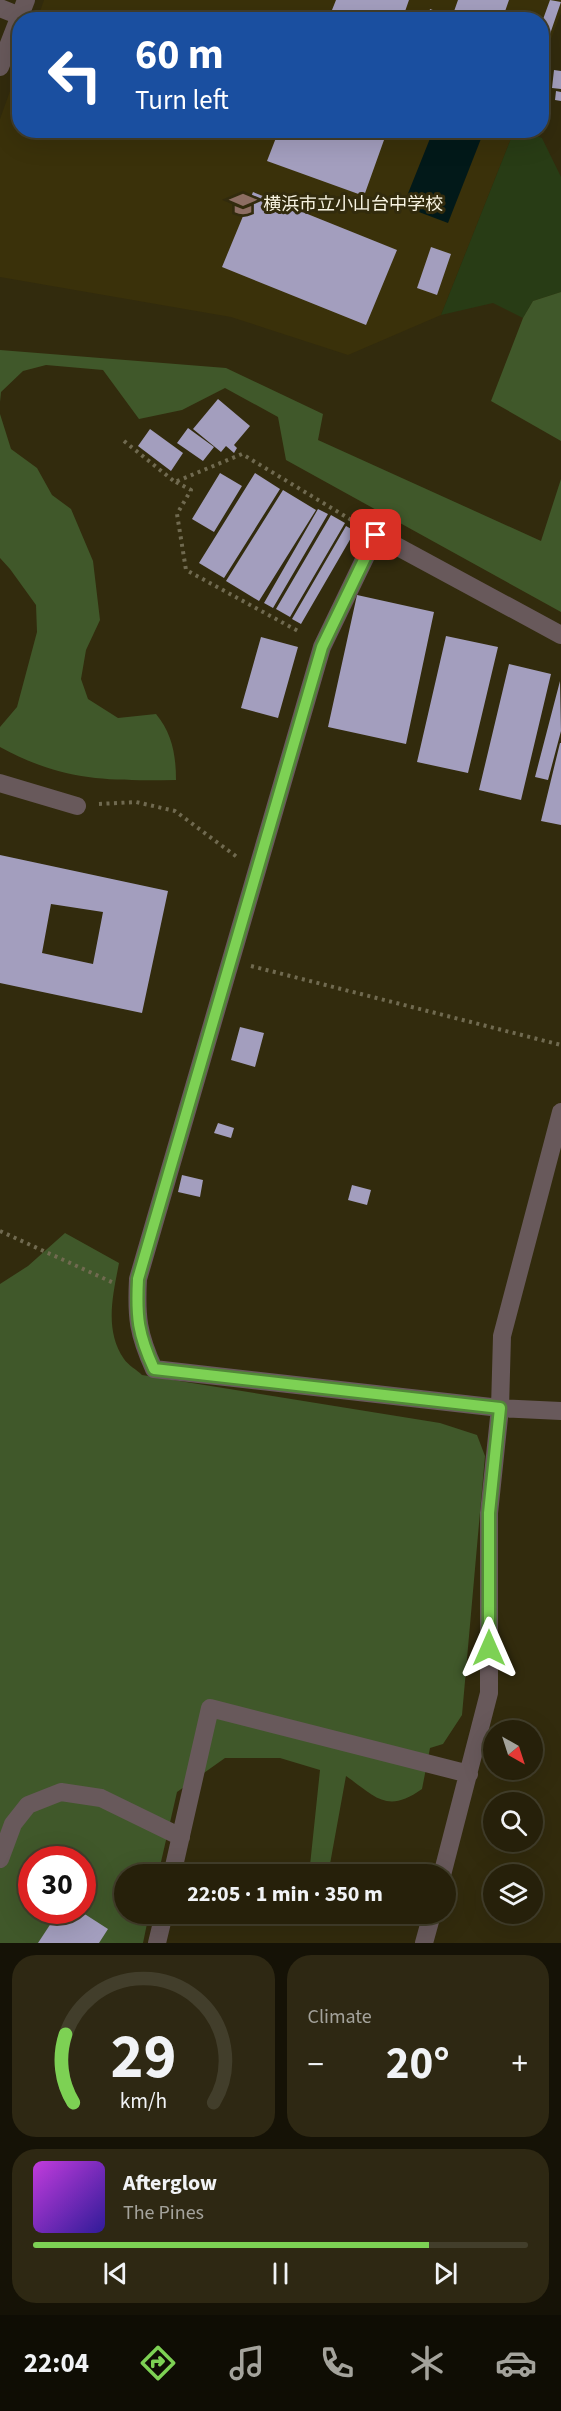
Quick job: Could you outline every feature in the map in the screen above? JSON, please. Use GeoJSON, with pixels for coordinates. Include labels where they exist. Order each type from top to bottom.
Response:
{"type":"FeatureCollection","features":[{"type":"Feature","properties":{"kind":"street"},"geometry":{"type":"LineString","coordinates":[[0,8],[23,8]]}},
{"type":"Feature","properties":{"kind":"street"},"geometry":{"type":"LineString","coordinates":[[0,67],[12,36]]}},
{"type":"Feature","properties":{"kind":"street"},"geometry":{"type":"LineString","coordinates":[[561,635],[376,535],[322,647],[138,1279],[136,1312],[141,1340],[154,1369],[500,1408],[561,1411]]}},
{"type":"Feature","properties":{"kind":"street"},"geometry":{"type":"LineString","coordinates":[[0,783],[77,806]]}},
{"type":"Feature","properties":{"kind":"street"},"geometry":{"type":"LineString","coordinates":[[445,1864],[489,1693],[489,1513],[500,1408],[502,1336],[561,1112]]}},
{"type":"Feature","properties":{"kind":"street"},"geometry":{"type":"LineString","coordinates":[[175,1864],[210,1708],[469,1774]]}},
{"type":"Feature","properties":{"kind":"street"},"geometry":{"type":"LineString","coordinates":[[0,1859],[13,1824],[28,1805],[61,1792],[101,1798],[181,1837]]}},
{"type":"Feature","properties":{"kind":"street"},"geometry":{"type":"LineString","coordinates":[[157,1943],[162,1924]]}},
{"type":"Feature","properties":{"kind":"street"},"geometry":{"type":"LineString","coordinates":[[424,1943],[429,1924]]}},
{"type":"Feature","properties":{"kind":"path"},"geometry":{"type":"LineString","coordinates":[[124,441],[175,482],[191,490],[177,514],[186,570],[298,631]]}},
{"type":"Feature","properties":{"kind":"path"},"geometry":{"type":"LineString","coordinates":[[175,482],[242,454],[376,535]]}},
{"type":"Feature","properties":{"kind":"path"},"geometry":{"type":"LineString","coordinates":[[77,806],[136,802],[175,811],[256,871]]}},
{"type":"Feature","properties":{"kind":"path"},"geometry":{"type":"LineString","coordinates":[[231,962],[561,1045]]}},
{"type":"Feature","properties":{"kind":"path"},"geometry":{"type":"LineString","coordinates":[[0,1231],[137,1294]]}},
{"type":"Feature","properties":{"kind":"shaded area"},"geometry":{"type":"Polygon","coordinates":[[[44,0],[561,0],[561,13],[549,44],[549,12],[40,12],[44,0]]]}},
{"type":"Feature","properties":{"kind":"shaded area","name":"横浜市立小山台中学校"},"geometry":{"type":"Polygon","coordinates":[[[12,86],[12,138],[511,138],[441,315],[348,355],[231,317],[0,277],[0,119],[12,86]]]}},
{"type":"Feature","properties":{"kind":"green space"},"geometry":{"type":"Polygon","coordinates":[[[511,138],[542,138],[561,177],[561,292],[533,301],[523,318],[493,303],[441,315],[511,138]]]}},
{"type":"Feature","properties":{"kind":"green space"},"geometry":{"type":"Polygon","coordinates":[[[561,292],[561,441],[491,401],[523,318],[533,301],[561,292]]]}},
{"type":"Feature","properties":{"kind":"green space"},"geometry":{"type":"Polygon","coordinates":[[[0,350],[226,368],[323,414],[318,440],[541,541],[561,479],[561,612],[286,460],[278,417],[225,388],[182,410],[139,419],[103,370],[46,365],[23,371],[1,392],[0,402],[0,350]]]}},
{"type":"Feature","properties":{"kind":"green space"},"geometry":{"type":"Polygon","coordinates":[[[0,414],[11,449],[37,468],[52,495],[71,509],[93,561],[100,620],[86,650],[81,679],[88,699],[118,718],[156,714],[166,729],[172,745],[176,780],[86,777],[44,767],[0,747],[0,727],[17,707],[37,632],[36,605],[0,558],[0,414]]]}},
{"type":"Feature","properties":{"kind":"green space"},"geometry":{"type":"Polygon","coordinates":[[[65,1233],[119,1263],[112,1312],[114,1336],[124,1359],[142,1375],[440,1423],[477,1435],[485,1456],[462,1715],[443,1744],[430,1748],[422,1789],[400,1800],[382,1800],[346,1776],[330,1864],[310,1864],[320,1770],[280,1758],[225,1758],[177,1792],[161,1864],[114,1864],[114,1924],[147,1924],[143,1943],[0,1943],[0,1284],[28,1266],[65,1233]]]}},
{"type":"Feature","properties":{"kind":"water"},"geometry":{"type":"Polygon","coordinates":[[[430,138],[481,138],[448,223],[403,206],[430,138]]]}},
{"type":"Feature","properties":{"kind":"building"},"geometry":{"type":"Polygon","coordinates":[[[336,0],[409,0],[405,12],[331,12],[336,0]]]}},
{"type":"Feature","properties":{"kind":"building"},"geometry":{"type":"Polygon","coordinates":[[[458,0],[509,0],[505,12],[454,12],[458,0]]]}},
{"type":"Feature","properties":{"kind":"building"},"geometry":{"type":"Polygon","coordinates":[[[550,0],[561,2],[549,37],[549,12],[546,12],[550,0]]]}},
{"type":"Feature","properties":{"kind":"building"},"geometry":{"type":"Polygon","coordinates":[[[554,70],[561,71],[561,89],[552,88],[554,70]]]}},
{"type":"Feature","properties":{"kind":"building"},"geometry":{"type":"Polygon","coordinates":[[[556,91],[561,92],[561,101],[555,100],[556,91]]]}},
{"type":"Feature","properties":{"kind":"building"},"geometry":{"type":"Polygon","coordinates":[[[276,138],[379,138],[384,140],[364,196],[267,161],[276,138]]]}},
{"type":"Feature","properties":{"kind":"building"},"geometry":{"type":"Polygon","coordinates":[[[253,192],[397,250],[366,325],[222,267],[253,192]]]}},
{"type":"Feature","properties":{"kind":"building"},"geometry":{"type":"Polygon","coordinates":[[[431,247],[451,254],[437,295],[417,288],[431,247]]]}},
{"type":"Feature","properties":{"kind":"building"},"geometry":{"type":"Polygon","coordinates":[[[218,399],[250,426],[234,445],[237,448],[234,453],[226,446],[221,452],[193,429],[218,399]]]}},
{"type":"Feature","properties":{"kind":"building"},"geometry":{"type":"Polygon","coordinates":[[[188,428],[214,447],[203,461],[177,443],[188,428]]]}},
{"type":"Feature","properties":{"kind":"building"},"geometry":{"type":"Polygon","coordinates":[[[150,429],[183,453],[171,471],[138,446],[150,429]]]}},
{"type":"Feature","properties":{"kind":"building"},"geometry":{"type":"Polygon","coordinates":[[[220,473],[242,486],[214,532],[192,519],[220,473]]]}},
{"type":"Feature","properties":{"kind":"building"},"geometry":{"type":"Polygon","coordinates":[[[255,473],[280,489],[224,578],[199,563],[255,473]]]}},
{"type":"Feature","properties":{"kind":"building"},"geometry":{"type":"Polygon","coordinates":[[[283,490],[316,510],[259,601],[226,581],[283,490]]]}},
{"type":"Feature","properties":{"kind":"building"},"geometry":{"type":"Polygon","coordinates":[[[318,509],[328,514],[273,608],[264,603],[318,509]]]}},
{"type":"Feature","properties":{"kind":"building"},"geometry":{"type":"Polygon","coordinates":[[[331,515],[345,523],[290,617],[276,609],[331,515]]]}},
{"type":"Feature","properties":{"kind":"building"},"geometry":{"type":"Polygon","coordinates":[[[346,526],[355,531],[301,624],[292,619],[346,526]]]}},
{"type":"Feature","properties":{"kind":"building"},"geometry":{"type":"Polygon","coordinates":[[[357,595],[434,612],[406,744],[328,727],[357,595]]]}},
{"type":"Feature","properties":{"kind":"building"},"geometry":{"type":"Polygon","coordinates":[[[446,636],[498,647],[468,773],[417,762],[446,636]]]}},
{"type":"Feature","properties":{"kind":"building"},"geometry":{"type":"Polygon","coordinates":[[[261,637],[298,647],[278,718],[241,708],[261,637]]]}},
{"type":"Feature","properties":{"kind":"building"},"geometry":{"type":"Polygon","coordinates":[[[509,664],[551,674],[521,800],[479,790],[509,664]]]}},
{"type":"Feature","properties":{"kind":"building"},"geometry":{"type":"Polygon","coordinates":[[[560,681],[561,731],[548,780],[535,777],[560,681]]]}},
{"type":"Feature","properties":{"kind":"building"},"geometry":{"type":"Polygon","coordinates":[[[561,743],[561,825],[541,821],[561,743]]]}},
{"type":"Feature","properties":{"kind":"building"},"geometry":{"type":"Polygon","coordinates":[[[0,855],[168,891],[142,1013],[0,983],[0,855]],[[51,904],[42,953],[93,964],[103,912],[51,904]]]}},
{"type":"Feature","properties":{"kind":"building"},"geometry":{"type":"Polygon","coordinates":[[[240,1027],[264,1033],[255,1067],[231,1060],[240,1027]]]}},
{"type":"Feature","properties":{"kind":"building"},"geometry":{"type":"Polygon","coordinates":[[[218,1123],[234,1128],[231,1138],[214,1133],[218,1123]]]}},
{"type":"Feature","properties":{"kind":"building"},"geometry":{"type":"Polygon","coordinates":[[[182,1175],[203,1180],[200,1197],[178,1192],[182,1175]]]}},
{"type":"Feature","properties":{"kind":"building"},"geometry":{"type":"Polygon","coordinates":[[[352,1185],[371,1190],[367,1205],[348,1200],[352,1185]]]}},
{"type":"Feature","properties":{"kind":"building"},"geometry":{"type":"Polygon","coordinates":[[[96,1921],[108,1929],[99,1943],[38,1943],[50,1924],[96,1924],[96,1921]]]}},
{"type":"Feature","properties":{"kind":"place","name":"横浜市立小山台中学校"},"geometry":{"type":"Point","coordinates":[243,204]}},
{"type":"Feature","properties":{"kind":"route"},"geometry":{"type":"LineString","coordinates":[[376,535],[322,647],[138,1279],[136,1312],[141,1340],[154,1369],[500,1408],[489,1513],[489,1648]]}}]}
